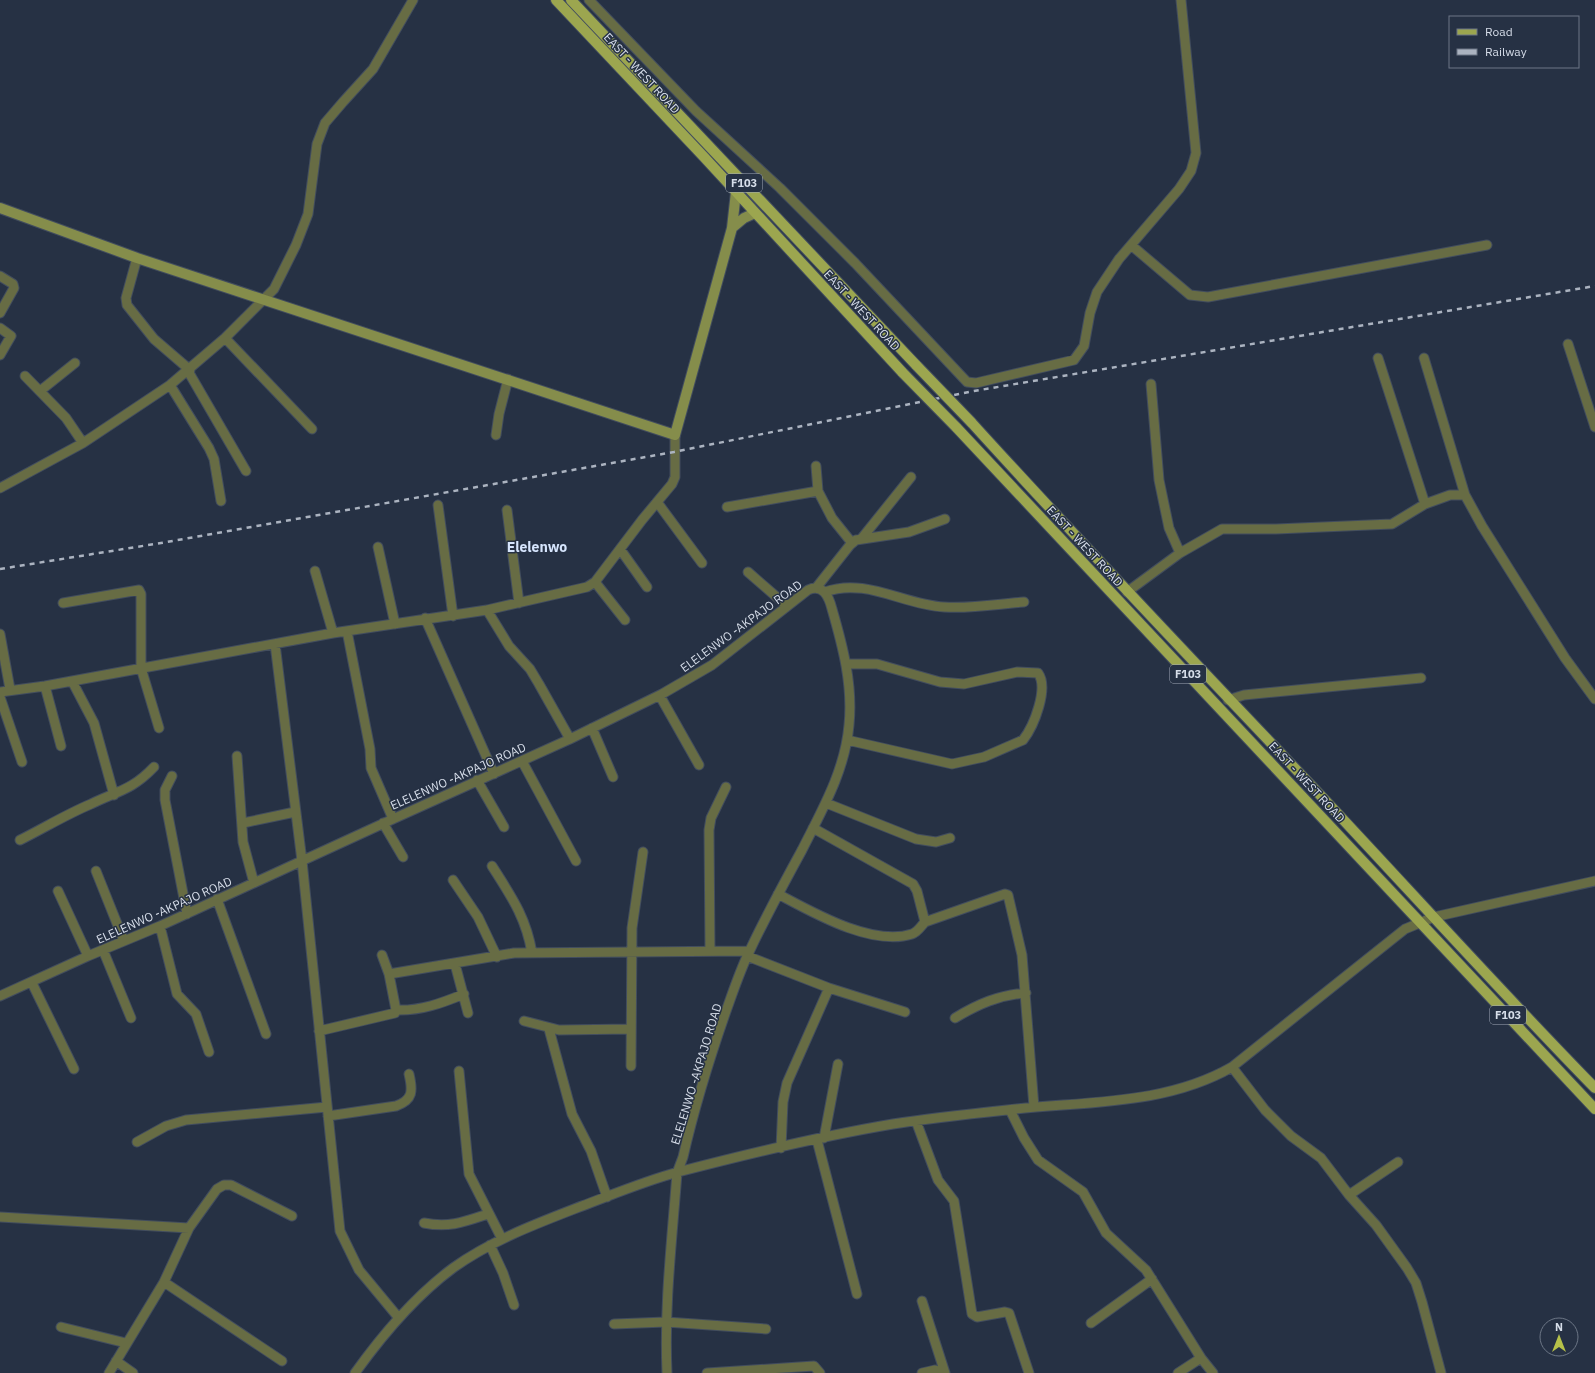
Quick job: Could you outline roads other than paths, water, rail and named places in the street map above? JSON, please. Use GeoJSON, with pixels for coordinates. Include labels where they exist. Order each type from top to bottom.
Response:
{"type":"FeatureCollection","features":[{"type":"Feature","properties":{"kind":"main road","name":"EAST - WEST ROAD"},"geometry":{"type":"LineString","coordinates":[[556,0],[903,373],[956,427],[1595,1109]]}},
{"type":"Feature","properties":{"kind":"main road","name":"EAST - WEST ROAD"},"geometry":{"type":"LineString","coordinates":[[571,0],[971,422],[1127,592],[1434,917],[1530,1022],[1595,1088]]}},
{"type":"Feature","properties":{"kind":"street"},"geometry":{"type":"LineString","coordinates":[[0,488],[83,443],[170,385],[189,371],[225,338],[274,289],[280,279],[308,214],[318,144],[325,123],[373,70],[413,0]]}},
{"type":"Feature","properties":{"kind":"street"},"geometry":{"type":"LineString","coordinates":[[589,0],[662,77],[780,188],[855,263],[967,382],[982,382],[1074,360],[1084,346],[1090,313],[1097,292],[1119,259],[1179,189],[1191,171],[1196,153],[1181,0]]}},
{"type":"Feature","properties":{"kind":"street"},"geometry":{"type":"LineString","coordinates":[[653,87],[662,77]]}},
{"type":"Feature","properties":{"kind":"street"},"geometry":{"type":"LineString","coordinates":[[0,692],[10,689],[45,686],[333,633],[425,618],[453,616],[487,610],[578,590],[595,582],[669,488],[675,477],[675,435],[732,228],[736,192]]}},
{"type":"Feature","properties":{"kind":"street"},"geometry":{"type":"LineString","coordinates":[[0,208],[137,258],[675,435]]}},
{"type":"Feature","properties":{"kind":"street"},"geometry":{"type":"LineString","coordinates":[[732,228],[744,218],[755,214]]}},
{"type":"Feature","properties":{"kind":"street"},"geometry":{"type":"LineString","coordinates":[[1131,245],[1190,295],[1208,297],[1487,245]]}},
{"type":"Feature","properties":{"kind":"street"},"geometry":{"type":"LineString","coordinates":[[137,258],[126,298],[127,305],[154,339],[189,371],[246,471]]}},
{"type":"Feature","properties":{"kind":"street"},"geometry":{"type":"LineString","coordinates":[[0,276],[13,284],[14,288],[0,313]]}},
{"type":"Feature","properties":{"kind":"street"},"geometry":{"type":"LineString","coordinates":[[0,328],[11,336],[11,339],[0,354]]}},
{"type":"Feature","properties":{"kind":"street"},"geometry":{"type":"LineString","coordinates":[[225,338],[312,429]]}},
{"type":"Feature","properties":{"kind":"street"},"geometry":{"type":"LineString","coordinates":[[1568,344],[1595,427]]}},
{"type":"Feature","properties":{"kind":"street"},"geometry":{"type":"LineString","coordinates":[[1378,358],[1425,504]]}},
{"type":"Feature","properties":{"kind":"street"},"geometry":{"type":"LineString","coordinates":[[1424,358],[1465,495],[1482,526],[1565,658],[1595,699]]}},
{"type":"Feature","properties":{"kind":"street"},"geometry":{"type":"LineString","coordinates":[[40,391],[75,363]]}},
{"type":"Feature","properties":{"kind":"street"},"geometry":{"type":"LineString","coordinates":[[25,376],[66,418],[83,443]]}},
{"type":"Feature","properties":{"kind":"street"},"geometry":{"type":"LineString","coordinates":[[496,435],[498,414],[508,380]]}},
{"type":"Feature","properties":{"kind":"street"},"geometry":{"type":"LineString","coordinates":[[1151,384],[1159,480],[1169,528],[1180,553]]}},
{"type":"Feature","properties":{"kind":"street"},"geometry":{"type":"LineString","coordinates":[[170,385],[209,448],[214,459],[221,501]]}},
{"type":"Feature","properties":{"kind":"street"},"geometry":{"type":"LineString","coordinates":[[816,466],[818,491],[832,518],[852,543]]}},
{"type":"Feature","properties":{"kind":"street"},"geometry":{"type":"LineString","coordinates":[[862,538],[911,477]]}},
{"type":"Feature","properties":{"kind":"street"},"geometry":{"type":"LineString","coordinates":[[727,507],[818,491]]}},
{"type":"Feature","properties":{"kind":"street"},"geometry":{"type":"LineString","coordinates":[[1127,592],[1180,553],[1222,529],[1276,529],[1392,524],[1425,504],[1450,495],[1465,495]]}},
{"type":"Feature","properties":{"kind":"street"},"geometry":{"type":"LineString","coordinates":[[657,502],[702,563]]}},
{"type":"Feature","properties":{"kind":"street"},"geometry":{"type":"LineString","coordinates":[[438,505],[453,616]]}},
{"type":"Feature","properties":{"kind":"street"},"geometry":{"type":"LineString","coordinates":[[507,510],[519,604]]}},
{"type":"Feature","properties":{"kind":"street"},"geometry":{"type":"LineString","coordinates":[[816,588],[852,543],[862,538],[909,532],[945,519]]}},
{"type":"Feature","properties":{"kind":"street"},"geometry":{"type":"LineString","coordinates":[[378,547],[394,624]]}},
{"type":"Feature","properties":{"kind":"street"},"geometry":{"type":"LineString","coordinates":[[620,549],[647,587]]}},
{"type":"Feature","properties":{"kind":"street"},"geometry":{"type":"LineString","coordinates":[[315,571],[333,633]]}},
{"type":"Feature","properties":{"kind":"street"},"geometry":{"type":"LineString","coordinates":[[748,572],[787,606]]}},
{"type":"Feature","properties":{"kind":"street"},"geometry":{"type":"LineString","coordinates":[[595,582],[625,620]]}},
{"type":"Feature","properties":{"kind":"street"},"geometry":{"type":"LineString","coordinates":[[825,592],[841,587],[862,588],[944,607],[1024,602]]}},
{"type":"Feature","properties":{"kind":"street","name":"ELELENWO -AKPAJO ROAD"},"geometry":{"type":"LineString","coordinates":[[0,996],[32,983],[88,956],[187,914],[477,780],[494,774],[570,739],[660,696],[708,668],[808,590],[816,588],[825,592],[830,602],[846,664],[850,711],[847,740],[839,773],[826,803],[748,953],[712,1051],[683,1157],[677,1173],[667,1278],[667,1373]]}},
{"type":"Feature","properties":{"kind":"street"},"geometry":{"type":"LineString","coordinates":[[63,603],[139,590],[141,594],[141,668],[159,728]]}},
{"type":"Feature","properties":{"kind":"street"},"geometry":{"type":"LineString","coordinates":[[487,610],[509,646],[530,669],[570,739]]}},
{"type":"Feature","properties":{"kind":"street"},"geometry":{"type":"LineString","coordinates":[[425,618],[494,774]]}},
{"type":"Feature","properties":{"kind":"street"},"geometry":{"type":"LineString","coordinates":[[347,631],[370,749],[371,768],[393,819]]}},
{"type":"Feature","properties":{"kind":"street"},"geometry":{"type":"LineString","coordinates":[[0,634],[10,689]]}},
{"type":"Feature","properties":{"kind":"street"},"geometry":{"type":"LineString","coordinates":[[275,644],[302,860],[340,1231],[359,1270],[398,1317]]}},
{"type":"Feature","properties":{"kind":"street"},"geometry":{"type":"LineString","coordinates":[[846,664],[876,664],[950,684],[979,682],[1017,672],[1038,673],[1043,683],[1039,704],[1023,740],[984,757],[952,764],[847,740]]}},
{"type":"Feature","properties":{"kind":"street"},"geometry":{"type":"LineString","coordinates":[[1228,700],[1244,695],[1421,678]]}},
{"type":"Feature","properties":{"kind":"street"},"geometry":{"type":"LineString","coordinates":[[72,681],[94,723],[114,795]]}},
{"type":"Feature","properties":{"kind":"street"},"geometry":{"type":"LineString","coordinates":[[45,686],[61,746]]}},
{"type":"Feature","properties":{"kind":"street"},"geometry":{"type":"LineString","coordinates":[[660,696],[699,765]]}},
{"type":"Feature","properties":{"kind":"street"},"geometry":{"type":"LineString","coordinates":[[0,697],[22,762]]}},
{"type":"Feature","properties":{"kind":"street"},"geometry":{"type":"LineString","coordinates":[[592,728],[613,777]]}},
{"type":"Feature","properties":{"kind":"street"},"geometry":{"type":"LineString","coordinates":[[237,756],[243,823],[243,842],[254,883]]}},
{"type":"Feature","properties":{"kind":"street"},"geometry":{"type":"LineString","coordinates":[[522,761],[576,861]]}},
{"type":"Feature","properties":{"kind":"street"},"geometry":{"type":"LineString","coordinates":[[20,840],[92,803],[134,786],[154,767]]}},
{"type":"Feature","properties":{"kind":"street"},"geometry":{"type":"LineString","coordinates":[[172,776],[165,790],[165,800],[187,914]]}},
{"type":"Feature","properties":{"kind":"street"},"geometry":{"type":"LineString","coordinates":[[477,780],[504,827]]}},
{"type":"Feature","properties":{"kind":"street"},"geometry":{"type":"LineString","coordinates":[[710,951],[709,830],[714,811],[726,787]]}},
{"type":"Feature","properties":{"kind":"street"},"geometry":{"type":"LineString","coordinates":[[826,803],[916,839],[936,842],[950,838]]}},
{"type":"Feature","properties":{"kind":"street"},"geometry":{"type":"LineString","coordinates":[[243,823],[295,812]]}},
{"type":"Feature","properties":{"kind":"street"},"geometry":{"type":"LineString","coordinates":[[383,823],[403,857]]}},
{"type":"Feature","properties":{"kind":"street"},"geometry":{"type":"LineString","coordinates":[[813,828],[913,884],[916,887],[925,922]]}},
{"type":"Feature","properties":{"kind":"street"},"geometry":{"type":"LineString","coordinates":[[631,1066],[634,910],[643,852]]}},
{"type":"Feature","properties":{"kind":"street"},"geometry":{"type":"LineString","coordinates":[[492,866],[520,911],[528,932],[532,953]]}},
{"type":"Feature","properties":{"kind":"street"},"geometry":{"type":"LineString","coordinates":[[96,871],[124,941]]}},
{"type":"Feature","properties":{"kind":"street"},"geometry":{"type":"LineString","coordinates":[[454,880],[478,917],[497,957]]}},
{"type":"Feature","properties":{"kind":"street"},"geometry":{"type":"LineString","coordinates":[[355,1373],[398,1317],[452,1269],[502,1239],[607,1197],[677,1173],[868,1129],[916,1121],[1034,1107],[1114,1100],[1165,1092],[1206,1081],[1232,1067],[1405,929],[1434,917],[1595,881]]}},
{"type":"Feature","properties":{"kind":"street"},"geometry":{"type":"LineString","coordinates":[[58,890],[88,956]]}},
{"type":"Feature","properties":{"kind":"street"},"geometry":{"type":"LineString","coordinates":[[778,894],[831,921],[873,935],[911,935],[919,930],[925,922],[1005,894],[1008,895],[1022,955],[1034,1107]]}},
{"type":"Feature","properties":{"kind":"street"},"geometry":{"type":"LineString","coordinates":[[217,900],[266,1034]]}},
{"type":"Feature","properties":{"kind":"street"},"geometry":{"type":"LineString","coordinates":[[160,926],[177,994],[196,1014],[209,1052]]}},
{"type":"Feature","properties":{"kind":"street"},"geometry":{"type":"LineString","coordinates":[[103,950],[131,1018]]}},
{"type":"Feature","properties":{"kind":"street"},"geometry":{"type":"LineString","coordinates":[[388,974],[514,954],[710,951],[748,953],[829,988],[905,1012]]}},
{"type":"Feature","properties":{"kind":"street"},"geometry":{"type":"LineString","coordinates":[[382,955],[396,1010]]}},
{"type":"Feature","properties":{"kind":"street"},"geometry":{"type":"LineString","coordinates":[[455,964],[468,1013]]}},
{"type":"Feature","properties":{"kind":"street"},"geometry":{"type":"LineString","coordinates":[[32,983],[74,1069]]}},
{"type":"Feature","properties":{"kind":"street"},"geometry":{"type":"LineString","coordinates":[[781,1148],[783,1102],[787,1083],[829,988]]}},
{"type":"Feature","properties":{"kind":"street"},"geometry":{"type":"LineString","coordinates":[[955,1018],[970,1009],[995,998],[1026,993]]}},
{"type":"Feature","properties":{"kind":"street"},"geometry":{"type":"LineString","coordinates":[[319,1031],[395,1013],[396,1010],[417,1010],[464,994]]}},
{"type":"Feature","properties":{"kind":"street"},"geometry":{"type":"LineString","coordinates":[[524,1022],[549,1029],[631,1030]]}},
{"type":"Feature","properties":{"kind":"street"},"geometry":{"type":"LineString","coordinates":[[549,1029],[572,1114],[591,1152],[607,1197]]}},
{"type":"Feature","properties":{"kind":"street"},"geometry":{"type":"LineString","coordinates":[[838,1064],[820,1139],[857,1294]]}},
{"type":"Feature","properties":{"kind":"street"},"geometry":{"type":"LineString","coordinates":[[1232,1067],[1265,1110],[1292,1136],[1321,1158],[1387,1241],[1416,1283],[1441,1373]]}},
{"type":"Feature","properties":{"kind":"street"},"geometry":{"type":"LineString","coordinates":[[459,1071],[469,1174],[502,1239]]}},
{"type":"Feature","properties":{"kind":"street"},"geometry":{"type":"LineString","coordinates":[[328,1116],[390,1107],[407,1102],[410,1098],[409,1074]]}},
{"type":"Feature","properties":{"kind":"street"},"geometry":{"type":"LineString","coordinates":[[137,1142],[166,1126],[186,1120],[327,1107]]}},
{"type":"Feature","properties":{"kind":"street"},"geometry":{"type":"LineString","coordinates":[[1010,1110],[1024,1138],[1038,1160],[1083,1192],[1106,1233],[1141,1264],[1212,1373]]}},
{"type":"Feature","properties":{"kind":"street"},"geometry":{"type":"LineString","coordinates":[[916,1121],[938,1180],[954,1201],[972,1314],[977,1317],[1005,1312],[1009,1313],[1029,1373]]}},
{"type":"Feature","properties":{"kind":"street"},"geometry":{"type":"LineString","coordinates":[[1349,1195],[1398,1162]]}},
{"type":"Feature","properties":{"kind":"street"},"geometry":{"type":"LineString","coordinates":[[109,1373],[164,1282],[189,1228],[217,1189],[227,1184],[292,1216]]}},
{"type":"Feature","properties":{"kind":"street"},"geometry":{"type":"LineString","coordinates":[[424,1223],[439,1226],[451,1225],[488,1214]]}},
{"type":"Feature","properties":{"kind":"street"},"geometry":{"type":"LineString","coordinates":[[0,1217],[189,1228]]}},
{"type":"Feature","properties":{"kind":"street"},"geometry":{"type":"LineString","coordinates":[[490,1245],[503,1273],[514,1305]]}},
{"type":"Feature","properties":{"kind":"street"},"geometry":{"type":"LineString","coordinates":[[1091,1323],[1152,1279]]}},
{"type":"Feature","properties":{"kind":"street"},"geometry":{"type":"LineString","coordinates":[[164,1282],[282,1361]]}},
{"type":"Feature","properties":{"kind":"street"},"geometry":{"type":"LineString","coordinates":[[922,1301],[945,1373]]}},
{"type":"Feature","properties":{"kind":"street"},"geometry":{"type":"LineString","coordinates":[[614,1324],[666,1322],[766,1329]]}},
{"type":"Feature","properties":{"kind":"street"},"geometry":{"type":"LineString","coordinates":[[61,1327],[126,1343]]}},
{"type":"Feature","properties":{"kind":"street"},"geometry":{"type":"LineString","coordinates":[[1178,1373],[1201,1358]]}},
{"type":"Feature","properties":{"kind":"street"},"geometry":{"type":"LineString","coordinates":[[116,1361],[133,1373]]}},
{"type":"Feature","properties":{"kind":"street"},"geometry":{"type":"LineString","coordinates":[[707,1373],[814,1366],[820,1373]]}},
{"type":"Feature","properties":{"kind":"street"},"geometry":{"type":"LineString","coordinates":[[922,1373],[935,1370],[945,1373]]}},
{"type":"Feature","properties":{"kind":"railway"},"geometry":{"type":"LineString","coordinates":[[0,569],[161,543],[674,452],[974,391],[1595,286]]}},
{"type":"Feature","properties":{"kind":"district","name":"Elelenwo"},"geometry":{"type":"Point","coordinates":[537,547]}}]}
